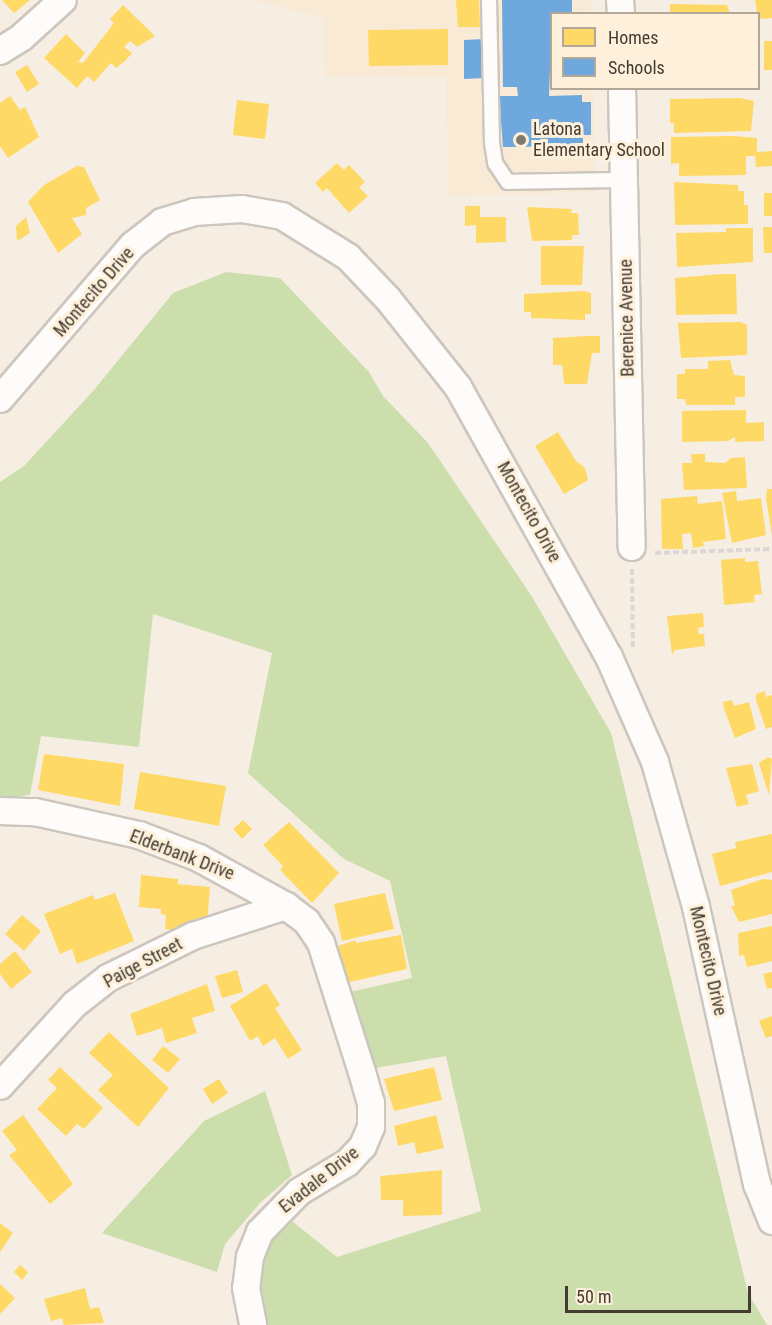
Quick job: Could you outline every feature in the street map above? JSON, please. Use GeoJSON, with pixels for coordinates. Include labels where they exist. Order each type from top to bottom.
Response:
{"type":"FeatureCollection","features":[{"type":"Feature","properties":{"kind":"street"},"geometry":{"type":"LineString","coordinates":[[0,51],[63,0]]}},
{"type":"Feature","properties":{"kind":"street","name":"Berenice Avenue"},"geometry":{"type":"LineString","coordinates":[[622,90],[632,547]]}},
{"type":"Feature","properties":{"kind":"street","name":"Montecito Drive"},"geometry":{"type":"LineString","coordinates":[[0,399],[103,277],[162,222],[194,212],[242,209],[282,216],[348,257],[372,282],[458,387],[609,657],[647,742],[693,896],[757,1184],[772,1221]]}},
{"type":"Feature","properties":{"kind":"street","name":"Elderbank Drive"},"geometry":{"type":"LineString","coordinates":[[0,811],[35,812],[140,836],[208,862],[286,906]]}},
{"type":"Feature","properties":{"kind":"street","name":"Paige Street"},"geometry":{"type":"LineString","coordinates":[[0,1086],[75,1004],[108,978],[193,936],[286,906]]}},
{"type":"Feature","properties":{"kind":"street","name":"Evadale Drive"},"geometry":{"type":"LineString","coordinates":[[253,1325],[246,1288],[250,1257],[260,1232],[299,1192],[347,1163],[363,1146],[371,1127],[371,1103],[347,1035],[330,966],[307,922],[286,906]]}},
{"type":"Feature","properties":{"kind":"lane"},"geometry":{"type":"LineString","coordinates":[[489,0],[492,143],[495,163],[508,182],[624,180]]}},
{"type":"Feature","properties":{"kind":"path"},"geometry":{"type":"LineString","coordinates":[[633,653],[632,547],[660,554],[772,549]]}},
{"type":"Feature","properties":{"kind":"shaded area","name":"Latona Elementary School"},"geometry":{"type":"Polygon","coordinates":[[[254,0],[591,0],[591,12],[550,12],[550,90],[593,90],[596,192],[448,196],[446,78],[325,76],[323,18],[254,0]]]}},
{"type":"Feature","properties":{"kind":"green space"},"geometry":{"type":"Polygon","coordinates":[[[226,272],[280,278],[369,372],[383,396],[428,443],[531,595],[611,733],[748,1293],[767,1325],[265,1325],[253,1301],[257,1259],[288,1218],[337,1257],[481,1211],[446,1056],[375,1068],[341,994],[412,978],[390,881],[344,859],[248,773],[272,653],[153,614],[139,747],[41,736],[30,795],[0,798],[0,482],[24,466],[94,390],[173,293],[226,272]]]}},
{"type":"Feature","properties":{"kind":"green space"},"geometry":{"type":"Polygon","coordinates":[[[265,1091],[292,1175],[261,1202],[225,1244],[217,1272],[102,1233],[204,1121],[265,1091]]]}},
{"type":"Feature","properties":{"kind":"building: Homes"},"geometry":{"type":"Polygon","coordinates":[[[2,0],[30,0],[14,13],[2,0]]]}},
{"type":"Feature","properties":{"kind":"building: Homes"},"geometry":{"type":"Polygon","coordinates":[[[456,0],[479,0],[480,27],[458,27],[456,0]]]}},
{"type":"Feature","properties":{"kind":"building: Homes"},"geometry":{"type":"Polygon","coordinates":[[[755,0],[772,0],[772,18],[760,19],[760,12],[757,12],[755,0]]]}},
{"type":"Feature","properties":{"kind":"building: Homes"},"geometry":{"type":"Polygon","coordinates":[[[670,4],[727,5],[729,12],[670,12],[670,4]]]}},
{"type":"Feature","properties":{"kind":"building: Homes"},"geometry":{"type":"Polygon","coordinates":[[[123,5],[155,36],[137,47],[130,41],[124,47],[132,53],[116,68],[111,63],[94,82],[87,76],[77,88],[44,58],[66,34],[85,53],[78,62],[83,63],[114,23],[110,19],[123,5]]]}},
{"type":"Feature","properties":{"kind":"building: Homes"},"geometry":{"type":"Polygon","coordinates":[[[448,29],[448,65],[369,66],[368,30],[448,29]]]}},
{"type":"Feature","properties":{"kind":"building: Homes"},"geometry":{"type":"Polygon","coordinates":[[[764,41],[772,41],[772,70],[764,70],[764,41]]]}},
{"type":"Feature","properties":{"kind":"building: Homes"},"geometry":{"type":"Polygon","coordinates":[[[27,65],[39,84],[27,92],[15,72],[27,65]]]}},
{"type":"Feature","properties":{"kind":"building: Homes"},"geometry":{"type":"Polygon","coordinates":[[[10,96],[20,110],[25,107],[39,137],[8,158],[0,146],[0,103],[10,96]]]}},
{"type":"Feature","properties":{"kind":"building: Homes"},"geometry":{"type":"Polygon","coordinates":[[[740,98],[754,101],[751,131],[674,133],[674,123],[670,123],[670,99],[740,98]]]}},
{"type":"Feature","properties":{"kind":"building: Homes"},"geometry":{"type":"Polygon","coordinates":[[[237,100],[269,104],[265,139],[233,135],[237,100]]]}},
{"type":"Feature","properties":{"kind":"building: Homes"},"geometry":{"type":"Polygon","coordinates":[[[671,137],[757,138],[757,152],[772,151],[772,166],[756,167],[755,156],[746,156],[746,175],[679,176],[679,163],[671,164],[671,137]]]}},
{"type":"Feature","properties":{"kind":"building: Homes"},"geometry":{"type":"Polygon","coordinates":[[[337,163],[344,170],[349,165],[365,182],[359,187],[368,196],[349,213],[327,188],[323,192],[315,183],[337,163]]]}},
{"type":"Feature","properties":{"kind":"building: Homes"},"geometry":{"type":"Polygon","coordinates":[[[77,166],[84,167],[100,200],[86,208],[86,215],[72,218],[82,234],[58,253],[28,202],[44,185],[77,166]]]}},
{"type":"Feature","properties":{"kind":"building: Homes"},"geometry":{"type":"Polygon","coordinates":[[[674,182],[738,185],[738,191],[744,191],[744,205],[748,205],[748,224],[675,225],[674,182]]]}},
{"type":"Feature","properties":{"kind":"building: Homes"},"geometry":{"type":"Polygon","coordinates":[[[764,193],[772,193],[772,216],[764,216],[764,193]]]}},
{"type":"Feature","properties":{"kind":"building: Homes"},"geometry":{"type":"Polygon","coordinates":[[[465,206],[480,206],[480,217],[506,217],[506,242],[476,243],[476,225],[465,226],[465,206]]]}},
{"type":"Feature","properties":{"kind":"building: Homes"},"geometry":{"type":"Polygon","coordinates":[[[527,207],[572,209],[571,213],[578,213],[579,235],[572,235],[572,240],[532,241],[527,207]]]}},
{"type":"Feature","properties":{"kind":"building: Homes"},"geometry":{"type":"Polygon","coordinates":[[[26,217],[30,233],[17,241],[16,226],[26,217]]]}},
{"type":"Feature","properties":{"kind":"building: Homes"},"geometry":{"type":"Polygon","coordinates":[[[763,227],[772,227],[772,253],[764,253],[763,227]]]}},
{"type":"Feature","properties":{"kind":"building: Homes"},"geometry":{"type":"Polygon","coordinates":[[[726,228],[753,228],[753,262],[677,267],[676,233],[726,232],[726,228]]]}},
{"type":"Feature","properties":{"kind":"building: Homes"},"geometry":{"type":"Polygon","coordinates":[[[541,246],[584,246],[582,285],[541,285],[541,246]]]}},
{"type":"Feature","properties":{"kind":"building: Homes"},"geometry":{"type":"Polygon","coordinates":[[[736,274],[737,314],[676,315],[675,278],[736,274]]]}},
{"type":"Feature","properties":{"kind":"building: Homes"},"geometry":{"type":"Polygon","coordinates":[[[584,291],[591,293],[591,314],[585,314],[585,320],[531,318],[531,312],[524,312],[524,294],[584,291]]]}},
{"type":"Feature","properties":{"kind":"building: Homes"},"geometry":{"type":"Polygon","coordinates":[[[740,322],[747,325],[747,355],[681,358],[678,323],[740,322]]]}},
{"type":"Feature","properties":{"kind":"building: Homes"},"geometry":{"type":"Polygon","coordinates":[[[600,336],[600,353],[592,353],[587,384],[564,384],[562,365],[553,365],[553,338],[600,336]]]}},
{"type":"Feature","properties":{"kind":"building: Homes"},"geometry":{"type":"Polygon","coordinates":[[[730,360],[734,375],[745,376],[745,397],[735,397],[735,405],[686,405],[685,399],[677,399],[677,374],[685,374],[685,369],[708,369],[708,361],[730,360]]]}},
{"type":"Feature","properties":{"kind":"building: Homes"},"geometry":{"type":"Polygon","coordinates":[[[746,410],[746,423],[764,422],[764,441],[735,442],[735,437],[728,441],[682,442],[682,411],[746,410]]]}},
{"type":"Feature","properties":{"kind":"building: Homes"},"geometry":{"type":"Polygon","coordinates":[[[558,432],[576,461],[585,468],[588,480],[564,494],[535,446],[558,432]]]}},
{"type":"Feature","properties":{"kind":"building: Homes"},"geometry":{"type":"Polygon","coordinates":[[[691,454],[705,454],[705,462],[725,463],[731,458],[745,457],[747,488],[684,490],[682,463],[692,463],[691,454]]]}},
{"type":"Feature","properties":{"kind":"building: Homes"},"geometry":{"type":"Polygon","coordinates":[[[767,489],[772,489],[772,536],[766,498],[767,489]]]}},
{"type":"Feature","properties":{"kind":"building: Homes"},"geometry":{"type":"Polygon","coordinates":[[[736,491],[737,501],[761,498],[766,535],[732,543],[722,493],[736,491]]]}},
{"type":"Feature","properties":{"kind":"building: Homes"},"geometry":{"type":"Polygon","coordinates":[[[697,496],[698,504],[722,501],[726,539],[703,542],[704,546],[693,548],[691,533],[682,534],[683,549],[662,549],[661,499],[697,496]]]}},
{"type":"Feature","properties":{"kind":"building: Homes"},"geometry":{"type":"Polygon","coordinates":[[[745,558],[745,562],[758,561],[762,594],[754,595],[755,602],[724,605],[721,560],[745,558]]]}},
{"type":"Feature","properties":{"kind":"building: Homes"},"geometry":{"type":"Polygon","coordinates":[[[703,613],[704,627],[698,628],[699,634],[704,634],[705,646],[675,650],[672,655],[667,616],[703,613]]]}},
{"type":"Feature","properties":{"kind":"building: Homes"},"geometry":{"type":"Polygon","coordinates":[[[765,691],[766,697],[772,695],[772,727],[766,729],[756,700],[756,694],[765,691]]]}},
{"type":"Feature","properties":{"kind":"building: Homes"},"geometry":{"type":"Polygon","coordinates":[[[732,700],[734,706],[749,702],[756,729],[735,738],[723,702],[732,700]]]}},
{"type":"Feature","properties":{"kind":"building: Homes"},"geometry":{"type":"Polygon","coordinates":[[[44,754],[124,764],[120,806],[38,790],[44,754]]]}},
{"type":"Feature","properties":{"kind":"building: Homes"},"geometry":{"type":"Polygon","coordinates":[[[768,757],[772,759],[769,795],[759,763],[768,757]]]}},
{"type":"Feature","properties":{"kind":"building: Homes"},"geometry":{"type":"Polygon","coordinates":[[[752,764],[759,791],[746,795],[749,804],[737,807],[726,768],[752,764]]]}},
{"type":"Feature","properties":{"kind":"building: Homes"},"geometry":{"type":"Polygon","coordinates":[[[140,772],[226,786],[219,826],[134,809],[140,772]]]}},
{"type":"Feature","properties":{"kind":"building: Homes"},"geometry":{"type":"Polygon","coordinates":[[[243,820],[252,829],[242,839],[233,829],[243,820]]]}},
{"type":"Feature","properties":{"kind":"building: Homes"},"geometry":{"type":"Polygon","coordinates":[[[289,822],[339,873],[312,903],[280,870],[283,866],[263,845],[289,822]]]}},
{"type":"Feature","properties":{"kind":"building: Homes"},"geometry":{"type":"Polygon","coordinates":[[[772,834],[772,872],[720,886],[712,854],[736,848],[735,842],[772,834]]]}},
{"type":"Feature","properties":{"kind":"building: Homes"},"geometry":{"type":"Polygon","coordinates":[[[141,875],[178,879],[178,884],[210,887],[207,925],[183,931],[165,929],[166,915],[161,914],[161,909],[139,907],[141,875]]]}},
{"type":"Feature","properties":{"kind":"building: Homes"},"geometry":{"type":"Polygon","coordinates":[[[763,879],[772,880],[772,914],[739,922],[731,906],[735,906],[731,890],[763,879]]]}},
{"type":"Feature","properties":{"kind":"building: Homes"},"geometry":{"type":"Polygon","coordinates":[[[115,893],[134,941],[77,964],[72,949],[60,954],[44,914],[93,895],[95,900],[115,893]]]}},
{"type":"Feature","properties":{"kind":"building: Homes"},"geometry":{"type":"Polygon","coordinates":[[[385,893],[394,929],[342,941],[334,904],[385,893]]]}},
{"type":"Feature","properties":{"kind":"building: Homes"},"geometry":{"type":"Polygon","coordinates":[[[22,915],[41,931],[24,951],[5,934],[22,915]]]}},
{"type":"Feature","properties":{"kind":"building: Homes"},"geometry":{"type":"Polygon","coordinates":[[[772,926],[772,961],[747,967],[744,955],[739,956],[738,933],[772,926]]]}},
{"type":"Feature","properties":{"kind":"building: Homes"},"geometry":{"type":"Polygon","coordinates":[[[401,935],[407,969],[341,984],[333,948],[355,940],[356,943],[401,935]]]}},
{"type":"Feature","properties":{"kind":"building: Homes"},"geometry":{"type":"Polygon","coordinates":[[[15,951],[32,972],[11,989],[0,974],[0,964],[15,951]]]}},
{"type":"Feature","properties":{"kind":"building: Homes"},"geometry":{"type":"Polygon","coordinates":[[[237,970],[243,992],[222,998],[215,976],[237,970]]]}},
{"type":"Feature","properties":{"kind":"building: Homes"},"geometry":{"type":"Polygon","coordinates":[[[772,972],[772,988],[767,989],[763,974],[772,972]]]}},
{"type":"Feature","properties":{"kind":"building: Homes"},"geometry":{"type":"Polygon","coordinates":[[[266,983],[280,1005],[275,1008],[302,1050],[288,1059],[275,1038],[263,1046],[258,1036],[250,1041],[230,1006],[266,983]]]}},
{"type":"Feature","properties":{"kind":"building: Homes"},"geometry":{"type":"Polygon","coordinates":[[[207,984],[215,1011],[192,1018],[197,1033],[166,1043],[162,1028],[137,1036],[130,1014],[207,984]]]}},
{"type":"Feature","properties":{"kind":"building: Homes"},"geometry":{"type":"Polygon","coordinates":[[[772,1016],[772,1036],[766,1038],[759,1021],[772,1016]]]}},
{"type":"Feature","properties":{"kind":"building: Homes"},"geometry":{"type":"Polygon","coordinates":[[[109,1032],[169,1088],[138,1127],[98,1090],[113,1075],[89,1053],[109,1032]]]}},
{"type":"Feature","properties":{"kind":"building: Homes"},"geometry":{"type":"Polygon","coordinates":[[[163,1046],[180,1059],[168,1073],[152,1060],[163,1046]]]}},
{"type":"Feature","properties":{"kind":"building: Homes"},"geometry":{"type":"Polygon","coordinates":[[[60,1067],[103,1108],[84,1129],[77,1124],[66,1136],[37,1109],[57,1088],[48,1080],[60,1067]]]}},
{"type":"Feature","properties":{"kind":"building: Homes"},"geometry":{"type":"Polygon","coordinates":[[[434,1067],[442,1100],[394,1111],[384,1079],[434,1067]]]}},
{"type":"Feature","properties":{"kind":"building: Homes"},"geometry":{"type":"Polygon","coordinates":[[[219,1079],[228,1093],[212,1104],[203,1089],[219,1079]]]}},
{"type":"Feature","properties":{"kind":"building: Homes"},"geometry":{"type":"Polygon","coordinates":[[[23,1115],[73,1184],[50,1204],[9,1155],[17,1150],[2,1131],[23,1115]]]}},
{"type":"Feature","properties":{"kind":"building: Homes"},"geometry":{"type":"Polygon","coordinates":[[[436,1115],[444,1148],[417,1154],[414,1142],[398,1146],[394,1126],[436,1115]]]}},
{"type":"Feature","properties":{"kind":"building: Homes"},"geometry":{"type":"Polygon","coordinates":[[[442,1170],[442,1215],[403,1216],[403,1200],[381,1200],[380,1176],[442,1170]]]}},
{"type":"Feature","properties":{"kind":"building: Homes"},"geometry":{"type":"Polygon","coordinates":[[[0,1223],[13,1233],[0,1252],[0,1223]]]}},
{"type":"Feature","properties":{"kind":"building: Homes"},"geometry":{"type":"Polygon","coordinates":[[[20,1265],[28,1272],[22,1280],[14,1272],[20,1265]]]}},
{"type":"Feature","properties":{"kind":"building: Homes"},"geometry":{"type":"Polygon","coordinates":[[[0,1284],[15,1298],[0,1314],[0,1284]]]}},
{"type":"Feature","properties":{"kind":"building: Homes"},"geometry":{"type":"Polygon","coordinates":[[[85,1288],[90,1309],[99,1307],[104,1323],[64,1325],[62,1318],[51,1321],[44,1299],[85,1288]]]}},
{"type":"Feature","properties":{"kind":"building: Schools"},"geometry":{"type":"Polygon","coordinates":[[[502,0],[572,0],[572,12],[550,12],[549,96],[582,95],[582,102],[591,102],[591,135],[583,135],[583,146],[503,147],[499,96],[518,96],[517,87],[503,87],[502,0]]]}},
{"type":"Feature","properties":{"kind":"building: Schools"},"geometry":{"type":"Polygon","coordinates":[[[485,39],[485,78],[464,79],[464,40],[485,39]]]}},
{"type":"Feature","properties":{"kind":"place","name":"Latona Elementary School"},"geometry":{"type":"Point","coordinates":[521,140]}}]}
